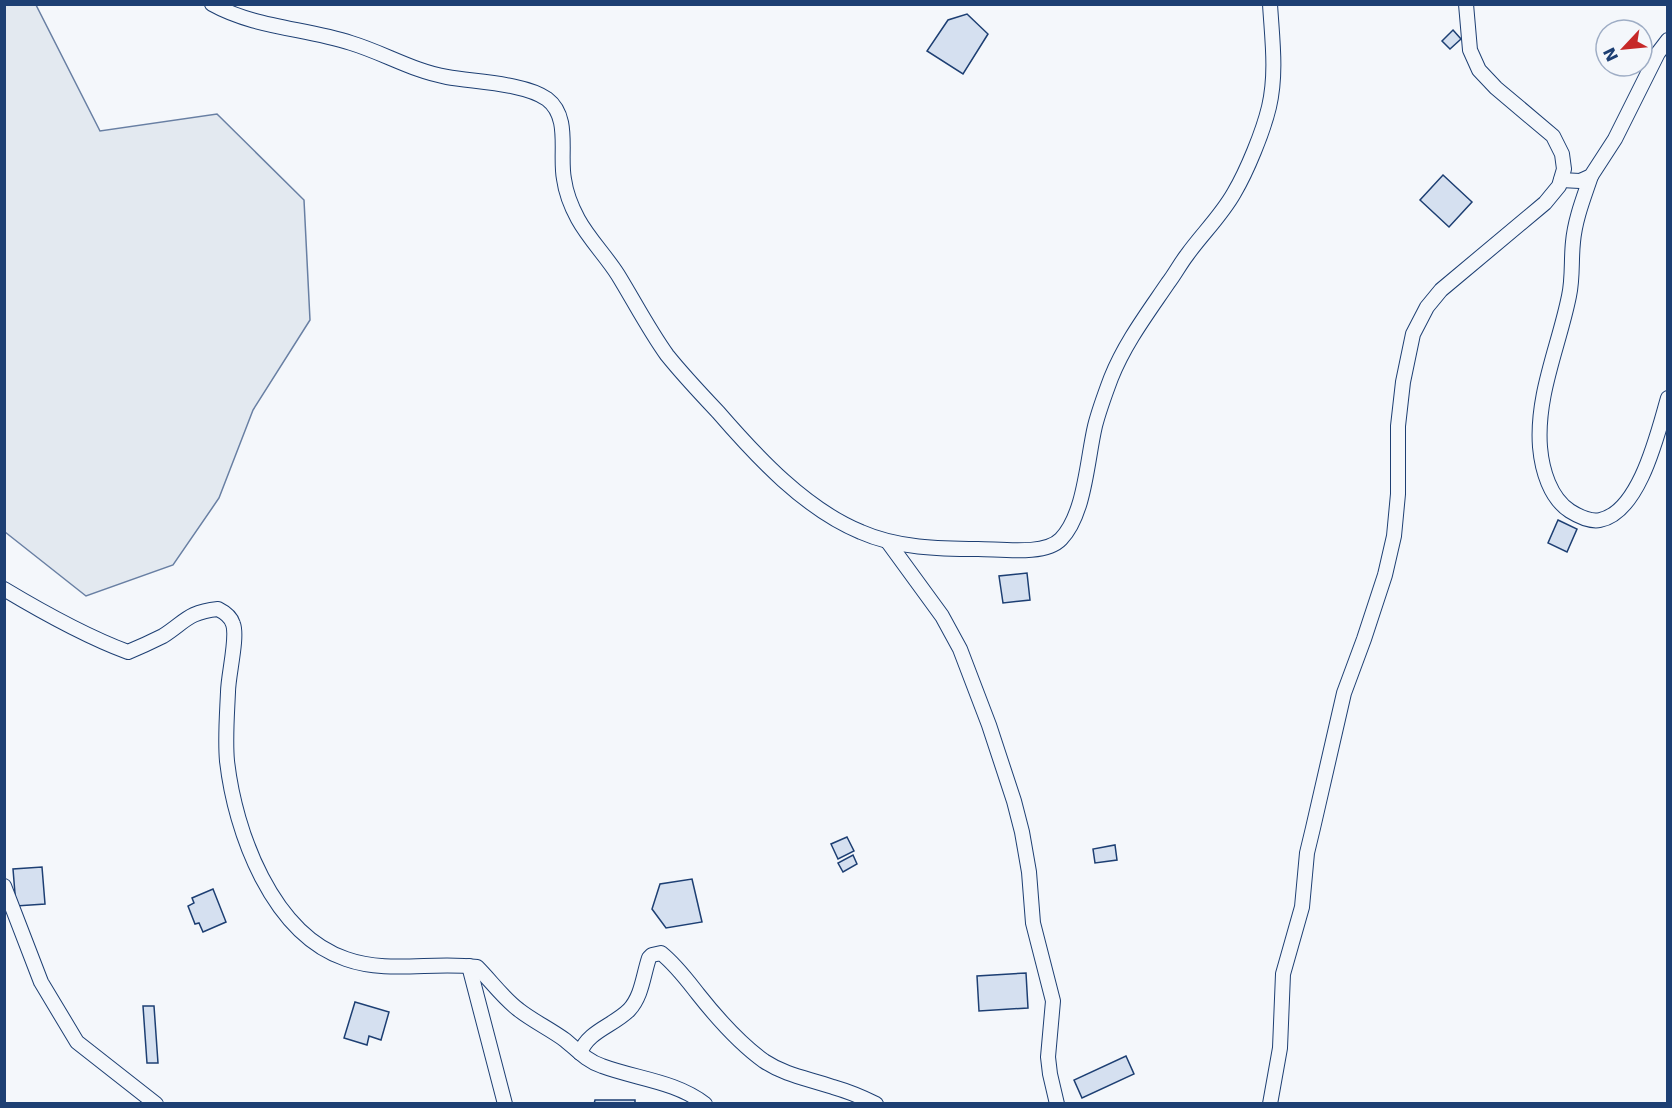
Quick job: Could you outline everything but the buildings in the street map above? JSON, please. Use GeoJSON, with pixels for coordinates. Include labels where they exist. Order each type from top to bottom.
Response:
{"type":"FeatureCollection","features":[{"type":"Feature","properties":{"kind":"street"},"geometry":{"type":"LineString","coordinates":[[212,4],[269,26],[350,42],[418,69],[447,77],[516,88],[549,100],[558,113],[562,125],[563,176],[569,202],[581,225],[617,273],[667,354],[768,468],[827,513],[858,531],[888,542],[956,549],[1045,548],[1057,544],[1074,518],[1095,423],[1118,361],[1133,333],[1187,255],[1234,193],[1263,126],[1273,81],[1270,4]]}},
{"type":"Feature","properties":{"kind":"street"},"geometry":{"type":"LineString","coordinates":[[1270,1104],[1281,1048],[1283,974],[1302,907],[1307,853],[1344,693],[1388,565],[1394,536],[1398,505],[1398,426],[1402,382],[1413,334],[1427,307],[1441,290],[1545,203],[1560,186],[1564,168],[1562,154],[1553,136],[1496,88],[1479,70],[1470,50],[1466,4]]}},
{"type":"Feature","properties":{"kind":"street"},"geometry":{"type":"LineString","coordinates":[[1668,40],[1650,69],[1615,139],[1591,176],[1576,222],[1570,290],[1564,322],[1543,395],[1539,420],[1540,446],[1545,474],[1561,505],[1580,516],[1598,521],[1614,515],[1624,505],[1646,465],[1668,398]]}},
{"type":"Feature","properties":{"kind":"street"},"geometry":{"type":"LineString","coordinates":[[1561,180],[1580,181],[1591,176]]}},
{"type":"Feature","properties":{"kind":"street"},"geometry":{"type":"LineString","coordinates":[[888,542],[942,616],[960,649],[1014,801],[1029,872],[1033,923],[1053,1001],[1048,1057],[1057,1104]]}},
{"type":"Feature","properties":{"kind":"street"},"geometry":{"type":"LineString","coordinates":[[4,589],[38,610],[128,652],[165,635],[182,620],[197,613],[218,609],[226,614],[234,625],[228,689],[227,759],[237,811],[254,862],[270,894],[305,935],[322,949],[346,960],[374,966],[477,967],[519,1010],[601,1066],[672,1085],[692,1094],[705,1104]]}},
{"type":"Feature","properties":{"kind":"street"},"geometry":{"type":"LineString","coordinates":[[4,886],[41,982],[77,1042],[156,1104]]}},
{"type":"Feature","properties":{"kind":"street"},"geometry":{"type":"LineString","coordinates":[[580,1053],[584,1042],[629,1010],[639,997],[649,958],[662,953],[738,1038],[779,1071],[797,1078],[832,1086],[876,1104]]}},
{"type":"Feature","properties":{"kind":"street"},"geometry":{"type":"LineString","coordinates":[[469,966],[505,1104]]}},
{"type":"Feature","properties":{"kind":"shaded area"},"geometry":{"type":"Polygon","coordinates":[[[4,5],[36,5],[100,131],[217,114],[304,200],[310,320],[253,410],[219,498],[173,565],[86,596],[5,532],[4,5]]]}}]}
